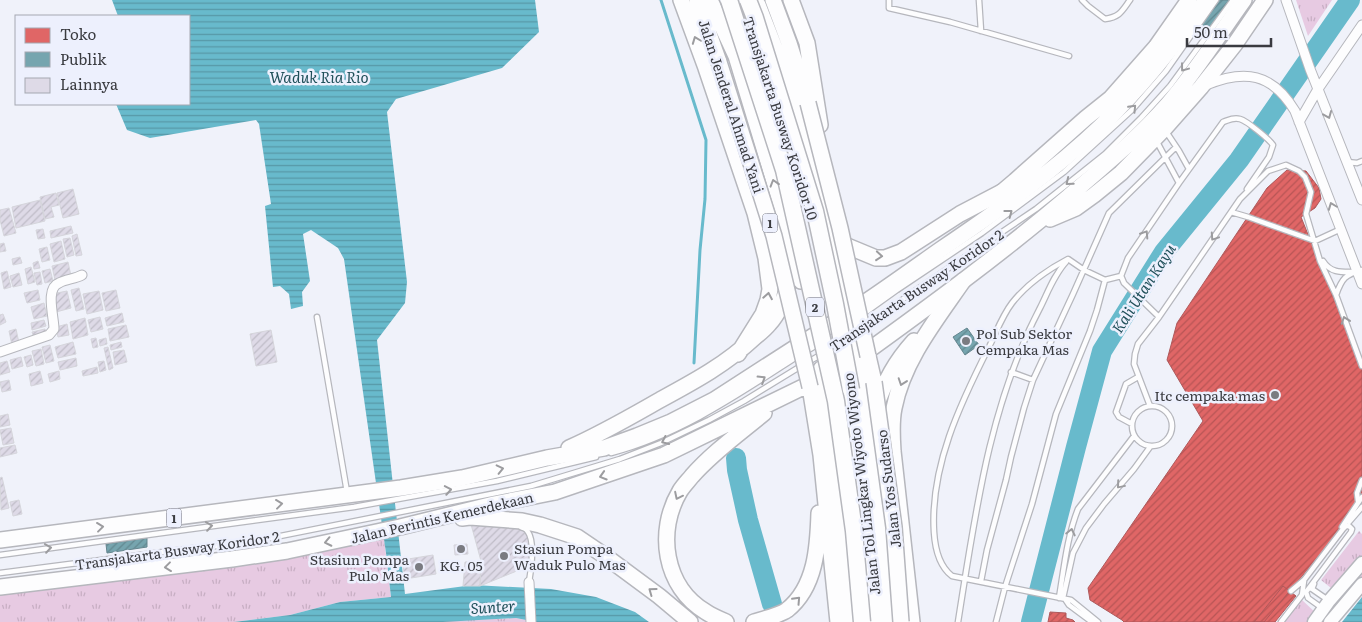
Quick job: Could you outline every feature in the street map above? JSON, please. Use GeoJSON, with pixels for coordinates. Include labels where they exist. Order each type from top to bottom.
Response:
{"type":"FeatureCollection","features":[{"type":"Feature","properties":{"kind":"highway","name":"Jalan Tol Lingkar Wiyoto Wiyono"},"geometry":{"type":"LineString","coordinates":[[730,0],[784,170],[836,402],[854,531],[860,622]]}},
{"type":"Feature","properties":{"kind":"highway","name":"Jalan Tol Lingkar Wiyoto Wiyono"},"geometry":{"type":"LineString","coordinates":[[748,0],[815,211],[835,304],[858,435],[877,622]]}},
{"type":"Feature","properties":{"kind":"main road"},"geometry":{"type":"LineString","coordinates":[[681,0],[755,213],[766,258],[770,289],[768,300],[763,314],[738,354]]}},
{"type":"Feature","properties":{"kind":"main road","name":"Jalan Jenderal Ahmad Yani"},"geometry":{"type":"LineString","coordinates":[[698,0],[774,236],[810,387],[821,455]]}},
{"type":"Feature","properties":{"kind":"main road","name":"Jalan Jenderal Ahmad Yani"},"geometry":{"type":"LineString","coordinates":[[710,0],[736,56],[795,255],[833,346],[863,357]]}},
{"type":"Feature","properties":{"kind":"main road","name":"Jalan Jenderal Ahmad Yani"},"geometry":{"type":"LineString","coordinates":[[756,0],[778,56],[813,163],[833,240],[833,346]]}},
{"type":"Feature","properties":{"kind":"main road","name":"1"},"geometry":{"type":"LineString","coordinates":[[773,0],[790,43],[840,228],[863,357]]}},
{"type":"Feature","properties":{"kind":"main road"},"geometry":{"type":"LineString","coordinates":[[792,0],[807,43],[820,126],[831,172],[830,177],[821,190]]}},
{"type":"Feature","properties":{"kind":"main road"},"geometry":{"type":"LineString","coordinates":[[986,219],[991,207],[1002,192],[1111,98],[1156,47],[1189,0]]}},
{"type":"Feature","properties":{"kind":"main road"},"geometry":{"type":"LineString","coordinates":[[833,346],[1103,125],[1146,80],[1206,0]]}},
{"type":"Feature","properties":{"kind":"main road"},"geometry":{"type":"LineString","coordinates":[[1035,225],[1112,160],[1168,104],[1209,51],[1244,0]]}},
{"type":"Feature","properties":{"kind":"main road"},"geometry":{"type":"LineString","coordinates":[[1035,225],[1076,208],[1121,173],[1160,134],[1201,87],[1235,44],[1265,0]]}},
{"type":"Feature","properties":{"kind":"main road"},"geometry":{"type":"LineString","coordinates":[[813,163],[820,126]]}},
{"type":"Feature","properties":{"kind":"main road"},"geometry":{"type":"LineString","coordinates":[[833,240],[876,258],[885,258],[901,252],[960,214],[1002,192]]}},
{"type":"Feature","properties":{"kind":"main road","name":"Jalan Perintis Kemerdekaan"},"geometry":{"type":"LineString","coordinates":[[833,346],[863,357],[1035,225]]}},
{"type":"Feature","properties":{"kind":"main road"},"geometry":{"type":"LineString","coordinates":[[547,458],[588,440],[672,394],[738,354],[768,325],[780,308],[795,255]]}},
{"type":"Feature","properties":{"kind":"main road"},"geometry":{"type":"LineString","coordinates":[[912,622],[893,450],[892,423],[894,407],[905,374],[922,340],[963,281]]}},
{"type":"Feature","properties":{"kind":"main road"},"geometry":{"type":"LineString","coordinates":[[870,427],[886,380],[910,346],[938,317]]}},
{"type":"Feature","properties":{"kind":"main road","name":"Jalan Perintis Kemerdekaan"},"geometry":{"type":"LineString","coordinates":[[0,540],[347,496],[377,497],[547,458],[604,448],[638,436],[725,415],[784,396],[833,346]]}},
{"type":"Feature","properties":{"kind":"main road","name":"Jalan Perintis Kemerdekaan"},"geometry":{"type":"LineString","coordinates":[[0,587],[260,556],[555,492],[664,456],[707,418],[725,415],[833,346]]}},
{"type":"Feature","properties":{"kind":"main road","name":"1"},"geometry":{"type":"LineString","coordinates":[[833,346],[828,408],[849,622]]}},
{"type":"Feature","properties":{"kind":"main road","name":"Jalan Yos Sudarso"},"geometry":{"type":"LineString","coordinates":[[863,357],[890,622]]}},
{"type":"Feature","properties":{"kind":"main road","name":"Jalan Yos Sudarso"},"geometry":{"type":"LineString","coordinates":[[863,357],[879,414],[894,527],[901,622]]}},
{"type":"Feature","properties":{"kind":"main road"},"geometry":{"type":"LineString","coordinates":[[725,415],[699,469],[680,490],[667,524],[666,540],[670,567],[678,585],[704,612],[726,622]]}},
{"type":"Feature","properties":{"kind":"main road"},"geometry":{"type":"LineString","coordinates":[[754,622],[786,611],[801,596],[808,585],[818,537],[821,455]]}},
{"type":"Feature","properties":{"kind":"main road","name":"1"},"geometry":{"type":"LineString","coordinates":[[821,455],[838,622]]}},
{"type":"Feature","properties":{"kind":"main road"},"geometry":{"type":"LineString","coordinates":[[429,520],[470,517],[520,521],[540,524],[577,537],[659,596],[690,622]]}},
{"type":"Feature","properties":{"kind":"main road"},"geometry":{"type":"LineString","coordinates":[[1314,622],[1362,562]]}},
{"type":"Feature","properties":{"kind":"main road"},"geometry":{"type":"LineString","coordinates":[[1330,622],[1362,584]]}},
{"type":"Feature","properties":{"kind":"street"},"geometry":{"type":"LineString","coordinates":[[1286,0],[1310,69],[1362,200]]}},
{"type":"Feature","properties":{"kind":"street"},"geometry":{"type":"LineString","coordinates":[[1299,122],[1318,89],[1361,26],[1362,16]]}},
{"type":"Feature","properties":{"kind":"street"},"geometry":{"type":"LineString","coordinates":[[1201,87],[1221,79],[1242,76],[1264,79],[1289,100],[1340,228],[1360,271],[1362,284]]}},
{"type":"Feature","properties":{"kind":"street"},"geometry":{"type":"LineString","coordinates":[[0,352],[52,333],[54,329],[51,300],[52,289],[60,282],[82,275]]}},
{"type":"Feature","properties":{"kind":"street"},"geometry":{"type":"LineString","coordinates":[[529,584],[531,622]]}},
{"type":"Feature","properties":{"kind":"lane","name":"Transjakarta Busway Koridor 10"},"geometry":{"type":"LineString","coordinates":[[730,0],[742,29],[796,199],[833,346]]}},
{"type":"Feature","properties":{"kind":"lane","name":"Transjakarta Busway Koridor 10"},"geometry":{"type":"LineString","coordinates":[[742,0],[753,27],[810,201],[824,266],[833,346],[831,396],[843,468],[860,622]]}},
{"type":"Feature","properties":{"kind":"lane"},"geometry":{"type":"LineString","coordinates":[[889,0],[889,8],[950,22],[1069,56]]}},
{"type":"Feature","properties":{"kind":"lane"},"geometry":{"type":"LineString","coordinates":[[979,0],[981,31]]}},
{"type":"Feature","properties":{"kind":"lane"},"geometry":{"type":"LineString","coordinates":[[1082,0],[1105,19],[1114,18],[1122,12],[1130,0]]}},
{"type":"Feature","properties":{"kind":"lane","name":"Transjakarta Busway Koridor 2"},"geometry":{"type":"LineString","coordinates":[[833,346],[897,290],[982,233],[1064,172],[1133,109],[1166,71],[1216,0]]}},
{"type":"Feature","properties":{"kind":"lane","name":"Transjakarta Busway Koridor 2"},"geometry":{"type":"LineString","coordinates":[[833,346],[1036,209],[1105,154],[1170,86],[1233,0]]}},
{"type":"Feature","properties":{"kind":"lane"},"geometry":{"type":"LineString","coordinates":[[1150,406],[1134,364],[1138,344],[1159,317],[1269,157],[1273,145],[1241,119],[1233,118],[1223,122],[1128,258],[1121,276],[1124,283],[1159,317]]}},
{"type":"Feature","properties":{"kind":"lane"},"geometry":{"type":"LineString","coordinates":[[1160,134],[1176,147],[1189,169]]}},
{"type":"Feature","properties":{"kind":"lane"},"geometry":{"type":"LineString","coordinates":[[1160,134],[1165,157],[1179,183]]}},
{"type":"Feature","properties":{"kind":"lane"},"geometry":{"type":"LineString","coordinates":[[981,581],[986,550],[1001,502],[1024,408],[1033,380],[1109,213],[1176,147]]}},
{"type":"Feature","properties":{"kind":"lane"},"geometry":{"type":"LineString","coordinates":[[1347,162],[1357,163],[1362,161]]}},
{"type":"Feature","properties":{"kind":"lane"},"geometry":{"type":"LineString","coordinates":[[1240,198],[1268,171],[1286,165],[1299,171],[1305,177],[1311,192],[1306,214],[1323,262],[1327,268],[1332,270],[1360,271]]}},
{"type":"Feature","properties":{"kind":"lane"},"geometry":{"type":"LineString","coordinates":[[1231,212],[1315,241],[1340,228]]}},
{"type":"Feature","properties":{"kind":"lane"},"geometry":{"type":"LineString","coordinates":[[1315,241],[1320,261],[1336,295],[1362,366]]}},
{"type":"Feature","properties":{"kind":"lane"},"geometry":{"type":"LineString","coordinates":[[1068,259],[1084,270],[1105,280],[1121,276]]}},
{"type":"Feature","properties":{"kind":"lane"},"geometry":{"type":"LineString","coordinates":[[958,622],[980,489],[1010,372],[1033,320],[1060,269],[1068,259]]}},
{"type":"Feature","properties":{"kind":"lane"},"geometry":{"type":"LineString","coordinates":[[1068,259],[1038,277],[1022,290],[1010,305],[973,378],[949,438],[935,490],[934,540],[940,561],[945,570],[952,576],[1071,600],[1098,622]]}},
{"type":"Feature","properties":{"kind":"lane"},"geometry":{"type":"LineString","coordinates":[[1336,295],[1346,275],[1360,271]]}},
{"type":"Feature","properties":{"kind":"lane"},"geometry":{"type":"LineString","coordinates":[[996,622],[1005,587],[1032,504],[1056,414],[1090,331],[1105,280]]}},
{"type":"Feature","properties":{"kind":"lane"},"geometry":{"type":"LineString","coordinates":[[317,317],[347,496]]}},
{"type":"Feature","properties":{"kind":"lane"},"geometry":{"type":"LineString","coordinates":[[1010,372],[1033,380]]}},
{"type":"Feature","properties":{"kind":"lane"},"geometry":{"type":"LineString","coordinates":[[1132,424],[1119,417],[1116,412],[1126,384],[1138,378]]}},
{"type":"Feature","properties":{"kind":"lane"},"geometry":{"type":"LineString","coordinates":[[1150,406],[1160,407],[1169,413],[1173,423],[1172,434],[1166,442],[1150,447],[1145,446],[1134,436],[1132,424],[1133,419],[1140,410],[1150,406]]}},
{"type":"Feature","properties":{"kind":"lane","name":"Transjakarta Busway Koridor 2"},"geometry":{"type":"LineString","coordinates":[[0,573],[194,548],[240,544],[531,486],[620,460],[661,444],[707,418]]}},
{"type":"Feature","properties":{"kind":"lane"},"geometry":{"type":"LineString","coordinates":[[400,493],[497,482],[630,448],[707,418]]}},
{"type":"Feature","properties":{"kind":"lane"},"geometry":{"type":"LineString","coordinates":[[1061,598],[1066,551],[1078,509],[1134,436]]}},
{"type":"Feature","properties":{"kind":"lane"},"geometry":{"type":"LineString","coordinates":[[1061,598],[1073,552],[1086,528],[1150,447]]}},
{"type":"Feature","properties":{"kind":"lane"},"geometry":{"type":"LineString","coordinates":[[1360,505],[1357,493],[1362,480]]}},
{"type":"Feature","properties":{"kind":"lane"},"geometry":{"type":"LineString","coordinates":[[1291,591],[1304,580],[1343,529],[1360,505],[1362,496]]}},
{"type":"Feature","properties":{"kind":"lane","name":"Transjakarta Busway Koridor 2"},"geometry":{"type":"LineString","coordinates":[[0,555],[354,507],[377,497]]}},
{"type":"Feature","properties":{"kind":"lane"},"geometry":{"type":"LineString","coordinates":[[493,519],[525,529],[528,532],[531,538],[529,584]]}},
{"type":"Feature","properties":{"kind":"lane"},"geometry":{"type":"LineString","coordinates":[[1326,605],[1308,598],[1306,592],[1352,529],[1346,526],[1343,529]]}},
{"type":"Feature","properties":{"kind":"lane"},"geometry":{"type":"LineString","coordinates":[[1066,551],[1073,552]]}},
{"type":"Feature","properties":{"kind":"lane"},"geometry":{"type":"LineString","coordinates":[[1324,568],[1312,589],[1326,605]]}},
{"type":"Feature","properties":{"kind":"lane"},"geometry":{"type":"LineString","coordinates":[[1281,622],[1302,595],[1304,580]]}},
{"type":"Feature","properties":{"kind":"lane"},"geometry":{"type":"LineString","coordinates":[[1061,598],[1092,622]]}},
{"type":"Feature","properties":{"kind":"green space"},"geometry":{"type":"Polygon","coordinates":[[[1296,0],[1332,0],[1308,36],[1296,0]]]}},
{"type":"Feature","properties":{"kind":"green space"},"geometry":{"type":"Polygon","coordinates":[[[383,530],[391,597],[340,602],[290,615],[234,622],[0,622],[0,589],[383,530]]]}},
{"type":"Feature","properties":{"kind":"green space"},"geometry":{"type":"Polygon","coordinates":[[[1359,531],[1362,534],[1362,584],[1330,622],[1314,622],[1336,592],[1321,580],[1359,531]]]}},
{"type":"Feature","properties":{"kind":"green space"},"geometry":{"type":"Polygon","coordinates":[[[1301,599],[1318,615],[1312,622],[1284,622],[1301,599]]]}},
{"type":"Feature","properties":{"kind":"green space"},"geometry":{"type":"Polygon","coordinates":[[[516,618],[536,622],[443,622],[448,621],[516,618]]]}},
{"type":"Feature","properties":{"kind":"water","name":"Waduk Ria Rio"},"geometry":{"type":"Polygon","coordinates":[[[112,0],[535,0],[539,32],[502,68],[396,99],[387,112],[407,282],[405,303],[377,340],[405,594],[473,585],[551,589],[596,597],[635,612],[649,622],[536,622],[516,618],[443,622],[234,622],[290,615],[340,602],[391,597],[344,259],[338,248],[311,230],[303,234],[310,281],[302,292],[303,306],[291,309],[289,294],[280,286],[273,287],[265,206],[271,204],[259,124],[256,120],[150,138],[127,130],[116,105],[190,105],[190,15],[118,15],[112,0]]]}},
{"type":"Feature","properties":{"kind":"water"},"geometry":{"type":"Polygon","coordinates":[[[1362,597],[1362,622],[1342,622],[1362,597]]]}},
{"type":"Feature","properties":{"kind":"building: Toko","name":"Itc cempaka mas"},"geometry":{"type":"Polygon","coordinates":[[[1287,170],[1306,171],[1319,188],[1321,199],[1315,208],[1301,217],[1362,369],[1362,504],[1264,622],[1124,622],[1090,600],[1088,588],[1203,421],[1167,360],[1177,323],[1267,188],[1287,170]]]}},
{"type":"Feature","properties":{"kind":"building: Toko"},"geometry":{"type":"Polygon","coordinates":[[[1283,586],[1296,596],[1275,622],[1254,622],[1283,586]]]}},
{"type":"Feature","properties":{"kind":"building: Toko"},"geometry":{"type":"Polygon","coordinates":[[[1050,612],[1066,613],[1066,618],[1075,622],[1048,622],[1050,612]]]}},
{"type":"Feature","properties":{"kind":"building: Publik"},"geometry":{"type":"Polygon","coordinates":[[[1217,0],[1231,0],[1209,33],[1199,26],[1217,0]]]}},
{"type":"Feature","properties":{"kind":"building: Publik","name":"Pol Sub Sektor Cempaka Mas"},"geometry":{"type":"Polygon","coordinates":[[[967,328],[979,345],[965,355],[953,337],[967,328]]]}},
{"type":"Feature","properties":{"kind":"building: Publik"},"geometry":{"type":"Polygon","coordinates":[[[147,538],[147,547],[107,553],[106,544],[147,538]]]}},
{"type":"Feature","properties":{"kind":"building: Lainnya"},"geometry":{"type":"Polygon","coordinates":[[[73,189],[79,214],[63,218],[57,193],[73,189]]]}},
{"type":"Feature","properties":{"kind":"building: Lainnya"},"geometry":{"type":"Polygon","coordinates":[[[56,193],[59,205],[51,207],[54,217],[45,219],[40,197],[56,193]]]}},
{"type":"Feature","properties":{"kind":"building: Lainnya"},"geometry":{"type":"Polygon","coordinates":[[[40,200],[45,221],[16,228],[12,207],[40,200]]]}},
{"type":"Feature","properties":{"kind":"building: Lainnya"},"geometry":{"type":"Polygon","coordinates":[[[9,208],[16,233],[4,236],[0,220],[0,210],[9,208]]]}},
{"type":"Feature","properties":{"kind":"building: Lainnya"},"geometry":{"type":"Polygon","coordinates":[[[71,226],[73,233],[51,238],[50,231],[71,226]]]}},
{"type":"Feature","properties":{"kind":"building: Lainnya"},"geometry":{"type":"Polygon","coordinates":[[[43,229],[45,238],[38,239],[36,230],[43,229]]]}},
{"type":"Feature","properties":{"kind":"building: Lainnya"},"geometry":{"type":"Polygon","coordinates":[[[77,234],[82,255],[76,256],[72,236],[77,234]]]}},
{"type":"Feature","properties":{"kind":"building: Lainnya"},"geometry":{"type":"Polygon","coordinates":[[[70,238],[74,255],[67,257],[63,239],[70,238]]]}},
{"type":"Feature","properties":{"kind":"building: Lainnya"},"geometry":{"type":"Polygon","coordinates":[[[61,241],[65,259],[54,262],[50,244],[61,241]]]}},
{"type":"Feature","properties":{"kind":"building: Lainnya"},"geometry":{"type":"Polygon","coordinates":[[[4,243],[6,251],[0,252],[0,244],[4,243]]]}},
{"type":"Feature","properties":{"kind":"building: Lainnya"},"geometry":{"type":"Polygon","coordinates":[[[47,247],[50,260],[42,262],[39,249],[47,247]]]}},
{"type":"Feature","properties":{"kind":"building: Lainnya"},"geometry":{"type":"Polygon","coordinates":[[[20,257],[22,263],[13,265],[12,259],[20,257]]]}},
{"type":"Feature","properties":{"kind":"building: Lainnya"},"geometry":{"type":"Polygon","coordinates":[[[38,261],[40,268],[34,269],[33,263],[38,261]]]}},
{"type":"Feature","properties":{"kind":"building: Lainnya"},"geometry":{"type":"Polygon","coordinates":[[[68,262],[71,276],[55,280],[52,266],[68,262]]]}},
{"type":"Feature","properties":{"kind":"building: Lainnya"},"geometry":{"type":"Polygon","coordinates":[[[31,267],[35,282],[28,284],[25,269],[31,267]]]}},
{"type":"Feature","properties":{"kind":"building: Lainnya"},"geometry":{"type":"Polygon","coordinates":[[[50,269],[53,281],[45,283],[42,271],[50,269]]]}},
{"type":"Feature","properties":{"kind":"building: Lainnya"},"geometry":{"type":"Polygon","coordinates":[[[7,271],[11,287],[4,289],[1,273],[7,271]]]}},
{"type":"Feature","properties":{"kind":"building: Lainnya"},"geometry":{"type":"Polygon","coordinates":[[[40,272],[42,284],[37,285],[34,273],[40,272]]]}},
{"type":"Feature","properties":{"kind":"building: Lainnya"},"geometry":{"type":"Polygon","coordinates":[[[19,273],[22,285],[13,287],[10,276],[19,273]]]}},
{"type":"Feature","properties":{"kind":"building: Lainnya"},"geometry":{"type":"Polygon","coordinates":[[[79,288],[84,309],[76,311],[71,290],[79,288]]]}},
{"type":"Feature","properties":{"kind":"building: Lainnya"},"geometry":{"type":"Polygon","coordinates":[[[38,290],[40,300],[27,303],[24,293],[38,290]]]}},
{"type":"Feature","properties":{"kind":"building: Lainnya"},"geometry":{"type":"Polygon","coordinates":[[[116,290],[120,308],[106,311],[102,293],[116,290]]]}},
{"type":"Feature","properties":{"kind":"building: Lainnya"},"geometry":{"type":"Polygon","coordinates":[[[67,291],[71,308],[56,312],[52,294],[67,291]]]}},
{"type":"Feature","properties":{"kind":"building: Lainnya"},"geometry":{"type":"Polygon","coordinates":[[[99,291],[103,310],[87,314],[83,294],[99,291]]]}},
{"type":"Feature","properties":{"kind":"building: Lainnya"},"geometry":{"type":"Polygon","coordinates":[[[44,303],[47,316],[34,319],[31,307],[44,303]]]}},
{"type":"Feature","properties":{"kind":"building: Lainnya"},"geometry":{"type":"Polygon","coordinates":[[[122,313],[124,322],[107,326],[105,318],[122,313]]]}},
{"type":"Feature","properties":{"kind":"building: Lainnya"},"geometry":{"type":"Polygon","coordinates":[[[3,314],[6,322],[0,325],[0,315],[3,314]]]}},
{"type":"Feature","properties":{"kind":"building: Lainnya"},"geometry":{"type":"Polygon","coordinates":[[[100,317],[103,329],[91,332],[88,320],[100,317]]]}},
{"type":"Feature","properties":{"kind":"building: Lainnya"},"geometry":{"type":"Polygon","coordinates":[[[85,318],[88,335],[73,339],[70,322],[85,318]]]}},
{"type":"Feature","properties":{"kind":"building: Lainnya"},"geometry":{"type":"Polygon","coordinates":[[[44,320],[46,326],[32,330],[31,323],[44,320]]]}},
{"type":"Feature","properties":{"kind":"building: Lainnya"},"geometry":{"type":"Polygon","coordinates":[[[67,324],[69,335],[58,337],[56,327],[67,324]]]}},
{"type":"Feature","properties":{"kind":"building: Lainnya"},"geometry":{"type":"Polygon","coordinates":[[[126,325],[129,337],[110,341],[108,329],[126,325]]]}},
{"type":"Feature","properties":{"kind":"building: Lainnya"},"geometry":{"type":"Polygon","coordinates":[[[16,329],[19,343],[12,345],[9,331],[16,329]]]}},
{"type":"Feature","properties":{"kind":"building: Lainnya"},"geometry":{"type":"Polygon","coordinates":[[[45,329],[47,335],[34,338],[32,332],[45,329]]]}},
{"type":"Feature","properties":{"kind":"building: Lainnya"},"geometry":{"type":"Polygon","coordinates":[[[271,330],[277,362],[256,366],[250,334],[271,330]]]}},
{"type":"Feature","properties":{"kind":"building: Lainnya"},"geometry":{"type":"Polygon","coordinates":[[[96,338],[98,347],[93,348],[91,339],[96,338]]]}},
{"type":"Feature","properties":{"kind":"building: Lainnya"},"geometry":{"type":"Polygon","coordinates":[[[106,338],[107,344],[100,346],[99,340],[106,338]]]}},
{"type":"Feature","properties":{"kind":"building: Lainnya"},"geometry":{"type":"Polygon","coordinates":[[[73,342],[76,354],[58,358],[55,347],[73,342]]]}},
{"type":"Feature","properties":{"kind":"building: Lainnya"},"geometry":{"type":"Polygon","coordinates":[[[121,342],[122,347],[111,350],[110,345],[121,342]]]}},
{"type":"Feature","properties":{"kind":"building: Lainnya"},"geometry":{"type":"Polygon","coordinates":[[[50,345],[54,361],[46,363],[42,347],[50,345]]]}},
{"type":"Feature","properties":{"kind":"building: Lainnya"},"geometry":{"type":"Polygon","coordinates":[[[108,347],[113,368],[109,370],[104,348],[108,347]]]}},
{"type":"Feature","properties":{"kind":"building: Lainnya"},"geometry":{"type":"Polygon","coordinates":[[[41,349],[44,364],[36,366],[32,351],[41,349]]]}},
{"type":"Feature","properties":{"kind":"building: Lainnya"},"geometry":{"type":"Polygon","coordinates":[[[124,350],[127,362],[115,365],[113,352],[124,350]]]}},
{"type":"Feature","properties":{"kind":"building: Lainnya"},"geometry":{"type":"Polygon","coordinates":[[[31,355],[33,365],[27,367],[24,357],[31,355]]]}},
{"type":"Feature","properties":{"kind":"building: Lainnya"},"geometry":{"type":"Polygon","coordinates":[[[21,357],[23,366],[12,369],[10,360],[21,357]]]}},
{"type":"Feature","properties":{"kind":"building: Lainnya"},"geometry":{"type":"Polygon","coordinates":[[[76,358],[77,366],[60,370],[58,362],[76,358]]]}},
{"type":"Feature","properties":{"kind":"building: Lainnya"},"geometry":{"type":"Polygon","coordinates":[[[7,361],[10,372],[0,375],[0,363],[7,361]]]}},
{"type":"Feature","properties":{"kind":"building: Lainnya"},"geometry":{"type":"Polygon","coordinates":[[[104,361],[106,370],[100,372],[98,362],[104,361]]]}},
{"type":"Feature","properties":{"kind":"building: Lainnya"},"geometry":{"type":"Polygon","coordinates":[[[97,367],[98,373],[83,376],[82,371],[97,367]]]}},
{"type":"Feature","properties":{"kind":"building: Lainnya"},"geometry":{"type":"Polygon","coordinates":[[[40,371],[43,383],[31,386],[29,374],[40,371]]]}},
{"type":"Feature","properties":{"kind":"building: Lainnya"},"geometry":{"type":"Polygon","coordinates":[[[59,371],[60,379],[50,382],[48,374],[59,371]]]}},
{"type":"Feature","properties":{"kind":"building: Lainnya"},"geometry":{"type":"Polygon","coordinates":[[[9,380],[11,390],[2,392],[0,382],[9,380]]]}},
{"type":"Feature","properties":{"kind":"building: Lainnya"},"geometry":{"type":"Polygon","coordinates":[[[8,414],[10,425],[0,427],[0,416],[8,414]]]}},
{"type":"Feature","properties":{"kind":"building: Lainnya"},"geometry":{"type":"Polygon","coordinates":[[[11,428],[14,443],[3,445],[0,430],[11,428]]]}},
{"type":"Feature","properties":{"kind":"building: Lainnya"},"geometry":{"type":"Polygon","coordinates":[[[15,445],[17,453],[0,457],[0,448],[15,445]]]}},
{"type":"Feature","properties":{"kind":"building: Lainnya"},"geometry":{"type":"Polygon","coordinates":[[[2,477],[9,508],[1,510],[0,478],[2,477]]]}},
{"type":"Feature","properties":{"kind":"building: Lainnya"},"geometry":{"type":"Polygon","coordinates":[[[19,500],[22,514],[13,516],[10,502],[19,500]]]}},
{"type":"Feature","properties":{"kind":"building: Lainnya","name":"Stasiun Pompa Waduk Pulo Mas"},"geometry":{"type":"Polygon","coordinates":[[[469,517],[523,529],[529,539],[529,566],[480,586],[481,561],[469,517]]]}},
{"type":"Feature","properties":{"kind":"building: Lainnya","name":"KG. 05"},"geometry":{"type":"Polygon","coordinates":[[[467,544],[468,554],[455,555],[454,545],[467,544]]]}},
{"type":"Feature","properties":{"kind":"building: Lainnya","name":"Stasiun Pompa Pulo Mas"},"geometry":{"type":"Polygon","coordinates":[[[433,555],[436,574],[405,579],[402,560],[433,555]]]}},
{"type":"Feature","properties":{"kind":"building: Lainnya"},"geometry":{"type":"Polygon","coordinates":[[[481,561],[480,586],[463,586],[465,562],[481,561]]]}},
{"type":"Feature","properties":{"kind":"waterway"},"geometry":{"type":"LineString","coordinates":[[661,0],[706,140],[705,199],[700,250],[694,363]]}},
{"type":"Feature","properties":{"kind":"waterway","name":"Kali Utan Kayu"},"geometry":{"type":"LineString","coordinates":[[1031,622],[1102,351],[1164,252],[1239,160],[1350,0]]}},
{"type":"Feature","properties":{"kind":"waterway"},"geometry":{"type":"LineString","coordinates":[[736,458],[748,520],[772,604]]}},
{"type":"Feature","properties":{"kind":"place","name":"Pol Sub Sektor Cempaka Mas"},"geometry":{"type":"Point","coordinates":[966,341]}},
{"type":"Feature","properties":{"kind":"place","name":"Itc cempaka mas"},"geometry":{"type":"Point","coordinates":[1275,395]}},
{"type":"Feature","properties":{"kind":"place","name":"KG. 05"},"geometry":{"type":"Point","coordinates":[461,549]}},
{"type":"Feature","properties":{"kind":"place","name":"Stasiun Pompa Waduk Pulo Mas"},"geometry":{"type":"Point","coordinates":[504,556]}},
{"type":"Feature","properties":{"kind":"place","name":"Stasiun Pompa Pulo Mas"},"geometry":{"type":"Point","coordinates":[419,567]}},
{"type":"Feature","properties":{"kind":"water label","name":"Sunter"},"geometry":{"type":"Point","coordinates":[493,606]}}]}
